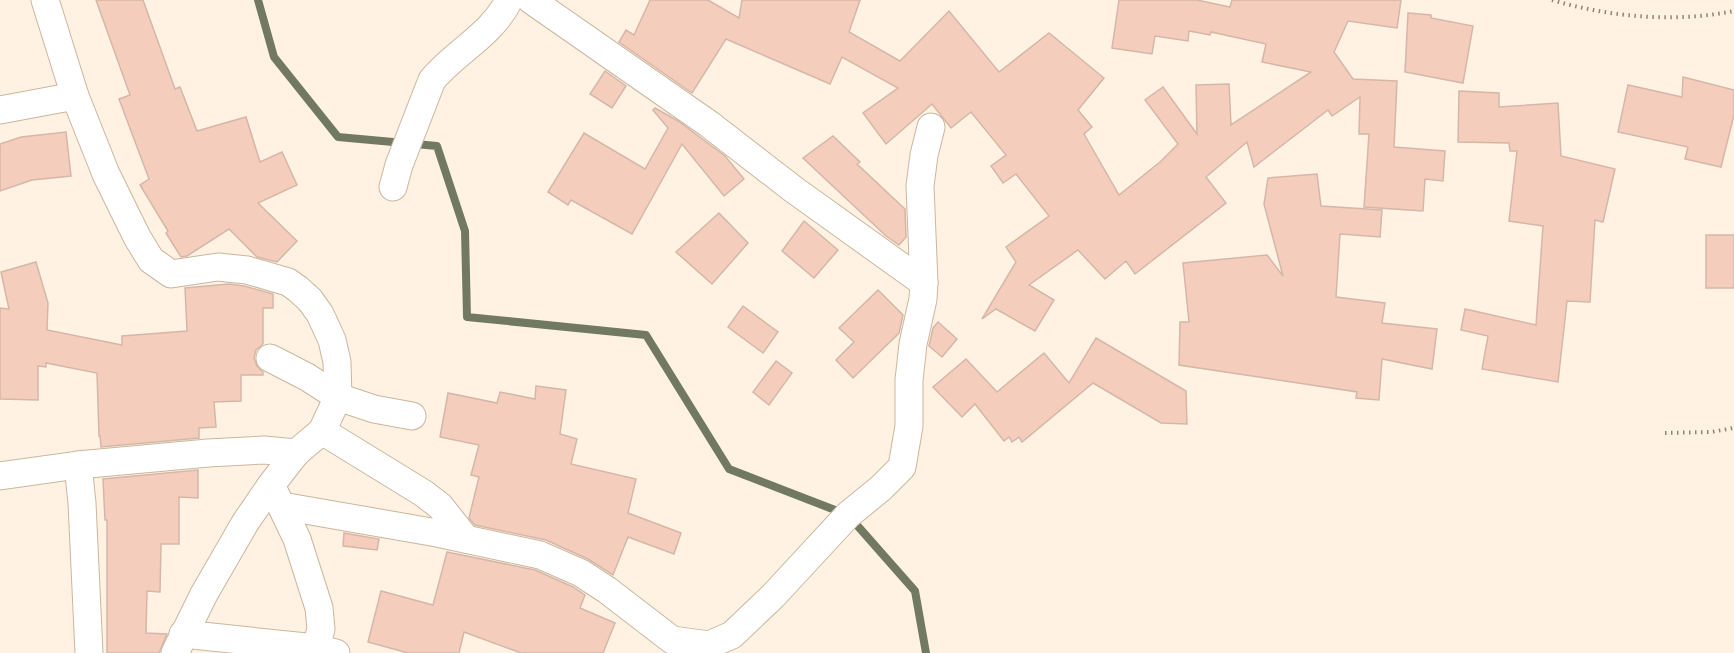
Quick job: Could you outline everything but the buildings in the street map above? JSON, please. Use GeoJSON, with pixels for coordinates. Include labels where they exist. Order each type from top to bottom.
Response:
{"type":"FeatureCollection","features":[{"type":"Feature","properties":{"kind":"street"},"geometry":{"type":"LineString","coordinates":[[45,0],[75,96],[106,174],[151,260],[171,274],[218,267],[247,270],[288,282],[310,300],[320,314],[332,340],[337,362],[338,397],[322,431],[296,453],[276,495],[228,552],[179,644],[326,650],[319,608],[297,539],[276,495]]}},
{"type":"Feature","properties":{"kind":"street"},"geometry":{"type":"LineString","coordinates":[[393,187],[399,165],[432,80],[441,69],[494,24],[509,0]]}},
{"type":"Feature","properties":{"kind":"street"},"geometry":{"type":"LineString","coordinates":[[531,0],[709,124],[803,196],[924,283]]}},
{"type":"Feature","properties":{"kind":"street"},"geometry":{"type":"LineString","coordinates":[[0,110],[75,96]]}},
{"type":"Feature","properties":{"kind":"street"},"geometry":{"type":"LineString","coordinates":[[276,495],[540,555],[581,573],[672,640],[709,645],[732,635],[773,596],[848,515],[902,467],[909,426],[912,344],[923,300],[920,186],[931,127]]}},
{"type":"Feature","properties":{"kind":"street"},"geometry":{"type":"LineString","coordinates":[[270,358],[307,377],[338,397],[374,409],[412,416]]}},
{"type":"Feature","properties":{"kind":"street"},"geometry":{"type":"LineString","coordinates":[[322,431],[423,493],[440,506],[466,539]]}},
{"type":"Feature","properties":{"kind":"street"},"geometry":{"type":"LineString","coordinates":[[0,476],[78,465],[254,450],[296,453]]}},
{"type":"Feature","properties":{"kind":"street"},"geometry":{"type":"LineString","coordinates":[[78,465],[89,653]]}},
{"type":"Feature","properties":{"kind":"path"},"geometry":{"type":"LineString","coordinates":[[1551,0],[1610,13],[1665,17],[1714,15],[1734,11]]}},
{"type":"Feature","properties":{"kind":"path"},"geometry":{"type":"LineString","coordinates":[[1665,433],[1711,432],[1734,428]]}},
{"type":"Feature","properties":{"kind":"waterway"},"geometry":{"type":"LineString","coordinates":[[258,0],[274,57],[338,137],[437,146],[465,231],[467,317],[646,335],[729,469],[848,515],[915,591],[926,653]]}}]}
